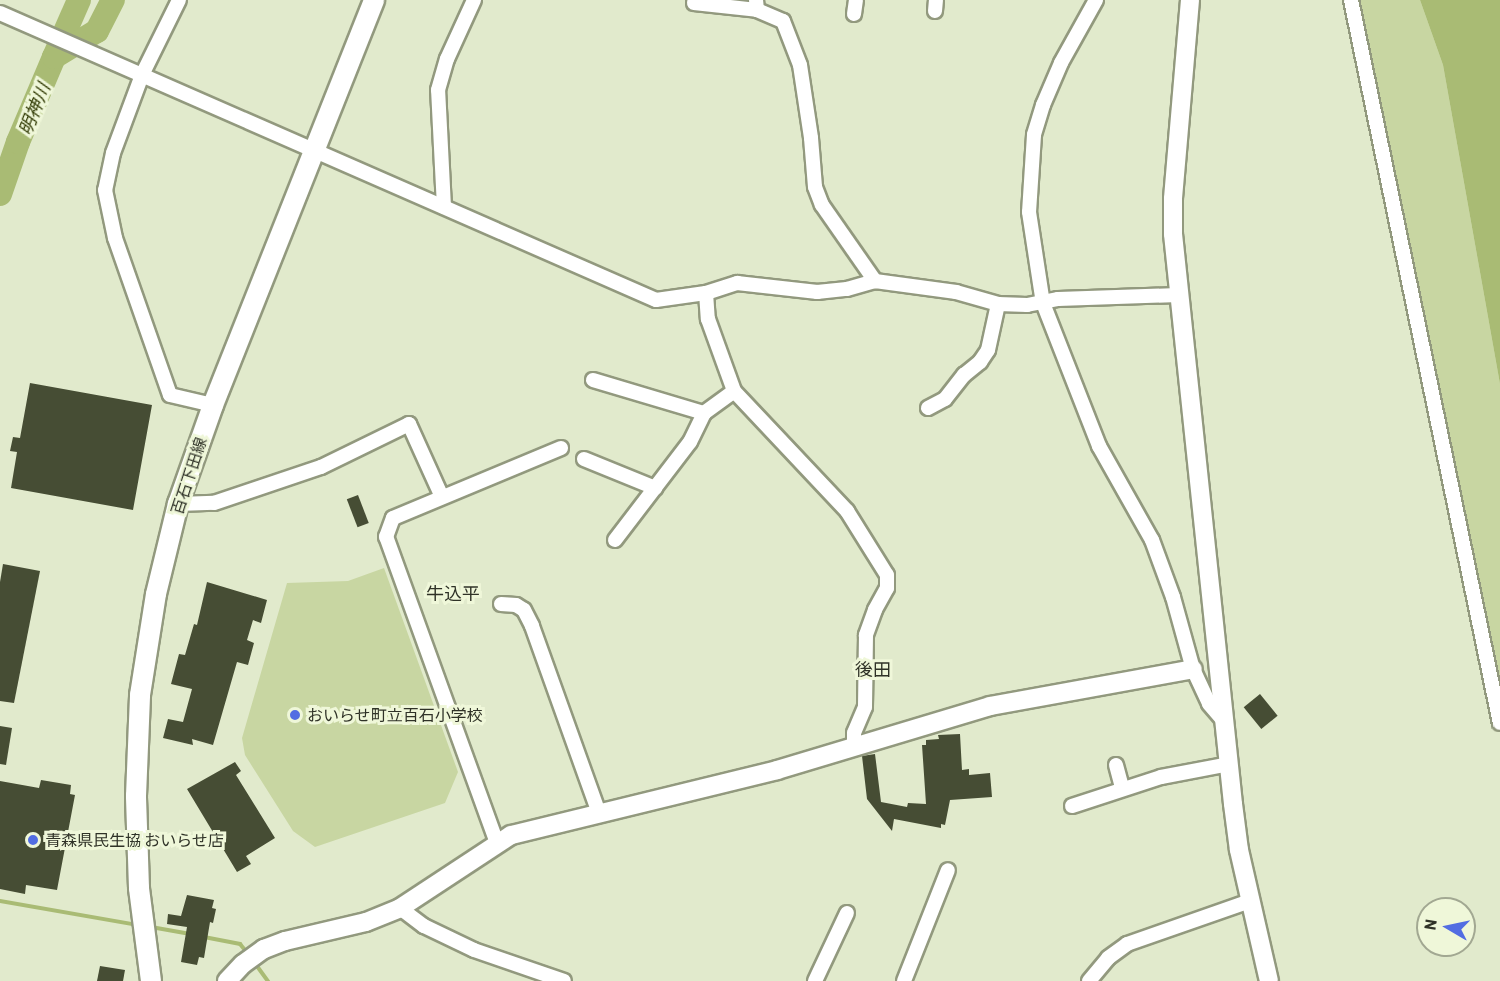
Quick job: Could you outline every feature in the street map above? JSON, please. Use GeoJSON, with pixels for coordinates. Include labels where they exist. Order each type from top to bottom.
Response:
{"type":"FeatureCollection","features":[{"type":"Feature","properties":{"kind":"main road","name":"百石下田線"},"geometry":{"type":"LineString","coordinates":[[151,981],[140,900],[136,796],[140,695],[154,601],[178,504],[213,405],[374,0]]}},
{"type":"Feature","properties":{"kind":"street"},"geometry":{"type":"LineString","coordinates":[[179,0],[142,75],[113,153],[105,190],[115,238],[170,396],[213,405]]}},
{"type":"Feature","properties":{"kind":"street"},"geometry":{"type":"LineString","coordinates":[[444,207],[438,90],[447,59],[474,0]]}},
{"type":"Feature","properties":{"kind":"street"},"geometry":{"type":"LineString","coordinates":[[1096,0],[1061,63],[1042,105],[1035,135],[1029,212],[1042,303],[1100,446],[1152,540],[1173,597],[1193,669],[1209,704],[1224,721]]}},
{"type":"Feature","properties":{"kind":"street"},"geometry":{"type":"LineString","coordinates":[[1190,0],[1173,200],[1173,234],[1239,850],[1269,981]]}},
{"type":"Feature","properties":{"kind":"street"},"geometry":{"type":"LineString","coordinates":[[1351,0],[1500,723]]}},
{"type":"Feature","properties":{"kind":"street"},"geometry":{"type":"LineString","coordinates":[[694,3],[757,5],[783,21],[790,33],[800,65],[811,138],[814,187],[822,205],[875,281]]}},
{"type":"Feature","properties":{"kind":"street"},"geometry":{"type":"LineString","coordinates":[[0,13],[656,300],[705,293],[736,282],[817,292],[847,289],[875,281],[956,292],[998,304],[1042,303],[1058,299],[1178,295]]}},
{"type":"Feature","properties":{"kind":"street"},"geometry":{"type":"LineString","coordinates":[[705,293],[708,319],[734,391],[847,511],[887,575],[887,588],[874,610],[866,635],[865,706],[855,733],[854,747]]}},
{"type":"Feature","properties":{"kind":"street"},"geometry":{"type":"LineString","coordinates":[[928,408],[945,399],[964,375],[980,362],[988,350],[998,304]]}},
{"type":"Feature","properties":{"kind":"street"},"geometry":{"type":"LineString","coordinates":[[592,380],[704,413]]}},
{"type":"Feature","properties":{"kind":"street"},"geometry":{"type":"LineString","coordinates":[[615,540],[690,442],[704,413],[734,391]]}},
{"type":"Feature","properties":{"kind":"street"},"geometry":{"type":"LineString","coordinates":[[178,504],[214,503],[321,467],[409,424],[442,497]]}},
{"type":"Feature","properties":{"kind":"street"},"geometry":{"type":"LineString","coordinates":[[497,843],[386,537],[393,518],[561,448]]}},
{"type":"Feature","properties":{"kind":"street"},"geometry":{"type":"LineString","coordinates":[[584,459],[655,488]]}},
{"type":"Feature","properties":{"kind":"street"},"geometry":{"type":"LineString","coordinates":[[501,604],[516,605],[524,610],[532,626],[599,813]]}},
{"type":"Feature","properties":{"kind":"street"},"geometry":{"type":"LineString","coordinates":[[227,981],[243,964],[264,949],[285,941],[366,922],[400,908],[497,843],[530,829],[777,771],[990,706],[1193,669]]}},
{"type":"Feature","properties":{"kind":"street"},"geometry":{"type":"LineString","coordinates":[[1072,806],[1161,777],[1229,764]]}},
{"type":"Feature","properties":{"kind":"street"},"geometry":{"type":"LineString","coordinates":[[1116,765],[1122,788]]}},
{"type":"Feature","properties":{"kind":"street"},"geometry":{"type":"LineString","coordinates":[[904,981],[948,870]]}},
{"type":"Feature","properties":{"kind":"street"},"geometry":{"type":"LineString","coordinates":[[1089,981],[1108,958],[1127,944],[1250,901]]}},
{"type":"Feature","properties":{"kind":"street"},"geometry":{"type":"LineString","coordinates":[[400,908],[423,926],[474,950],[564,981]]}},
{"type":"Feature","properties":{"kind":"street"},"geometry":{"type":"LineString","coordinates":[[815,981],[847,913]]}},
{"type":"Feature","properties":{"kind":"shaded area"},"geometry":{"type":"Polygon","coordinates":[[[1359,0],[1420,0],[1443,65],[1500,384],[1500,688],[1359,0]]]}},
{"type":"Feature","properties":{"kind":"shaded area"},"geometry":{"type":"Polygon","coordinates":[[[1420,0],[1500,0],[1500,384],[1443,65],[1420,0]]]}},
{"type":"Feature","properties":{"kind":"shaded area"},"geometry":{"type":"Polygon","coordinates":[[[384,568],[458,772],[445,803],[315,847],[293,831],[245,755],[242,738],[287,583],[348,581],[384,568]]]}},
{"type":"Feature","properties":{"kind":"building"},"geometry":{"type":"Polygon","coordinates":[[[30,383],[152,405],[133,510],[11,488],[17,452],[10,451],[13,437],[20,438],[30,383]]]}},
{"type":"Feature","properties":{"kind":"building"},"geometry":{"type":"Polygon","coordinates":[[[358,495],[369,523],[358,527],[347,499],[358,495]]]}},
{"type":"Feature","properties":{"kind":"building"},"geometry":{"type":"Polygon","coordinates":[[[3,564],[40,571],[14,703],[0,701],[0,582],[3,564]]]}},
{"type":"Feature","properties":{"kind":"building"},"geometry":{"type":"Polygon","coordinates":[[[207,582],[267,600],[261,623],[253,620],[247,640],[254,643],[248,665],[237,662],[213,745],[192,739],[193,745],[163,738],[168,719],[183,722],[192,689],[171,684],[179,654],[185,655],[194,624],[197,625],[207,582]]]}},
{"type":"Feature","properties":{"kind":"building"},"geometry":{"type":"Polygon","coordinates":[[[1260,694],[1278,716],[1261,729],[1244,707],[1260,694]]]}},
{"type":"Feature","properties":{"kind":"building"},"geometry":{"type":"Polygon","coordinates":[[[0,726],[12,728],[6,765],[0,764],[0,726]]]}},
{"type":"Feature","properties":{"kind":"building"},"geometry":{"type":"Polygon","coordinates":[[[960,734],[962,770],[969,769],[969,775],[990,773],[992,797],[950,800],[945,825],[941,824],[941,828],[894,819],[892,831],[867,799],[862,756],[875,754],[881,802],[907,807],[908,803],[926,804],[922,745],[926,745],[926,740],[939,739],[938,735],[960,734]]]}},
{"type":"Feature","properties":{"kind":"building"},"geometry":{"type":"Polygon","coordinates":[[[235,762],[241,771],[236,775],[275,838],[246,856],[251,864],[237,872],[187,789],[235,762]]]}},
{"type":"Feature","properties":{"kind":"building","name":"青森県民生協 おいらせ店"},"geometry":{"type":"Polygon","coordinates":[[[41,780],[71,785],[70,794],[75,795],[57,890],[26,885],[25,894],[0,889],[0,781],[39,788],[41,780]]]}},
{"type":"Feature","properties":{"kind":"building"},"geometry":{"type":"Polygon","coordinates":[[[187,895],[214,900],[212,908],[216,909],[213,923],[210,922],[204,958],[199,957],[197,965],[181,962],[187,927],[167,924],[168,914],[181,916],[187,895]]]}},
{"type":"Feature","properties":{"kind":"building"},"geometry":{"type":"Polygon","coordinates":[[[100,966],[125,970],[123,981],[97,981],[100,966]]]}},
{"type":"Feature","properties":{"kind":"waterway","name":"明神川"},"geometry":{"type":"LineString","coordinates":[[54,57],[79,0]]}},
{"type":"Feature","properties":{"kind":"waterway","name":"明神川"},"geometry":{"type":"LineString","coordinates":[[0,194],[18,142],[54,57],[97,31],[113,0]]}},
{"type":"Feature","properties":{"kind":"waterway"},"geometry":{"type":"LineString","coordinates":[[0,901],[137,925]]}},
{"type":"Feature","properties":{"kind":"waterway"},"geometry":{"type":"LineString","coordinates":[[151,927],[190,934]]}},
{"type":"Feature","properties":{"kind":"waterway"},"geometry":{"type":"LineString","coordinates":[[204,937],[240,944],[248,954]]}},
{"type":"Feature","properties":{"kind":"waterway"},"geometry":{"type":"LineString","coordinates":[[254,962],[268,981]]}},
{"type":"Feature","properties":{"kind":"place","name":"おいらせ町立百石小学校"},"geometry":{"type":"Point","coordinates":[295,715]}},
{"type":"Feature","properties":{"kind":"place","name":"青森県民生協 おいらせ店"},"geometry":{"type":"Point","coordinates":[33,840]}},
{"type":"Feature","properties":{"kind":"district","name":"牛込平"},"geometry":{"type":"Point","coordinates":[453,593]}},
{"type":"Feature","properties":{"kind":"district","name":"後田"},"geometry":{"type":"Point","coordinates":[873,669]}}]}
